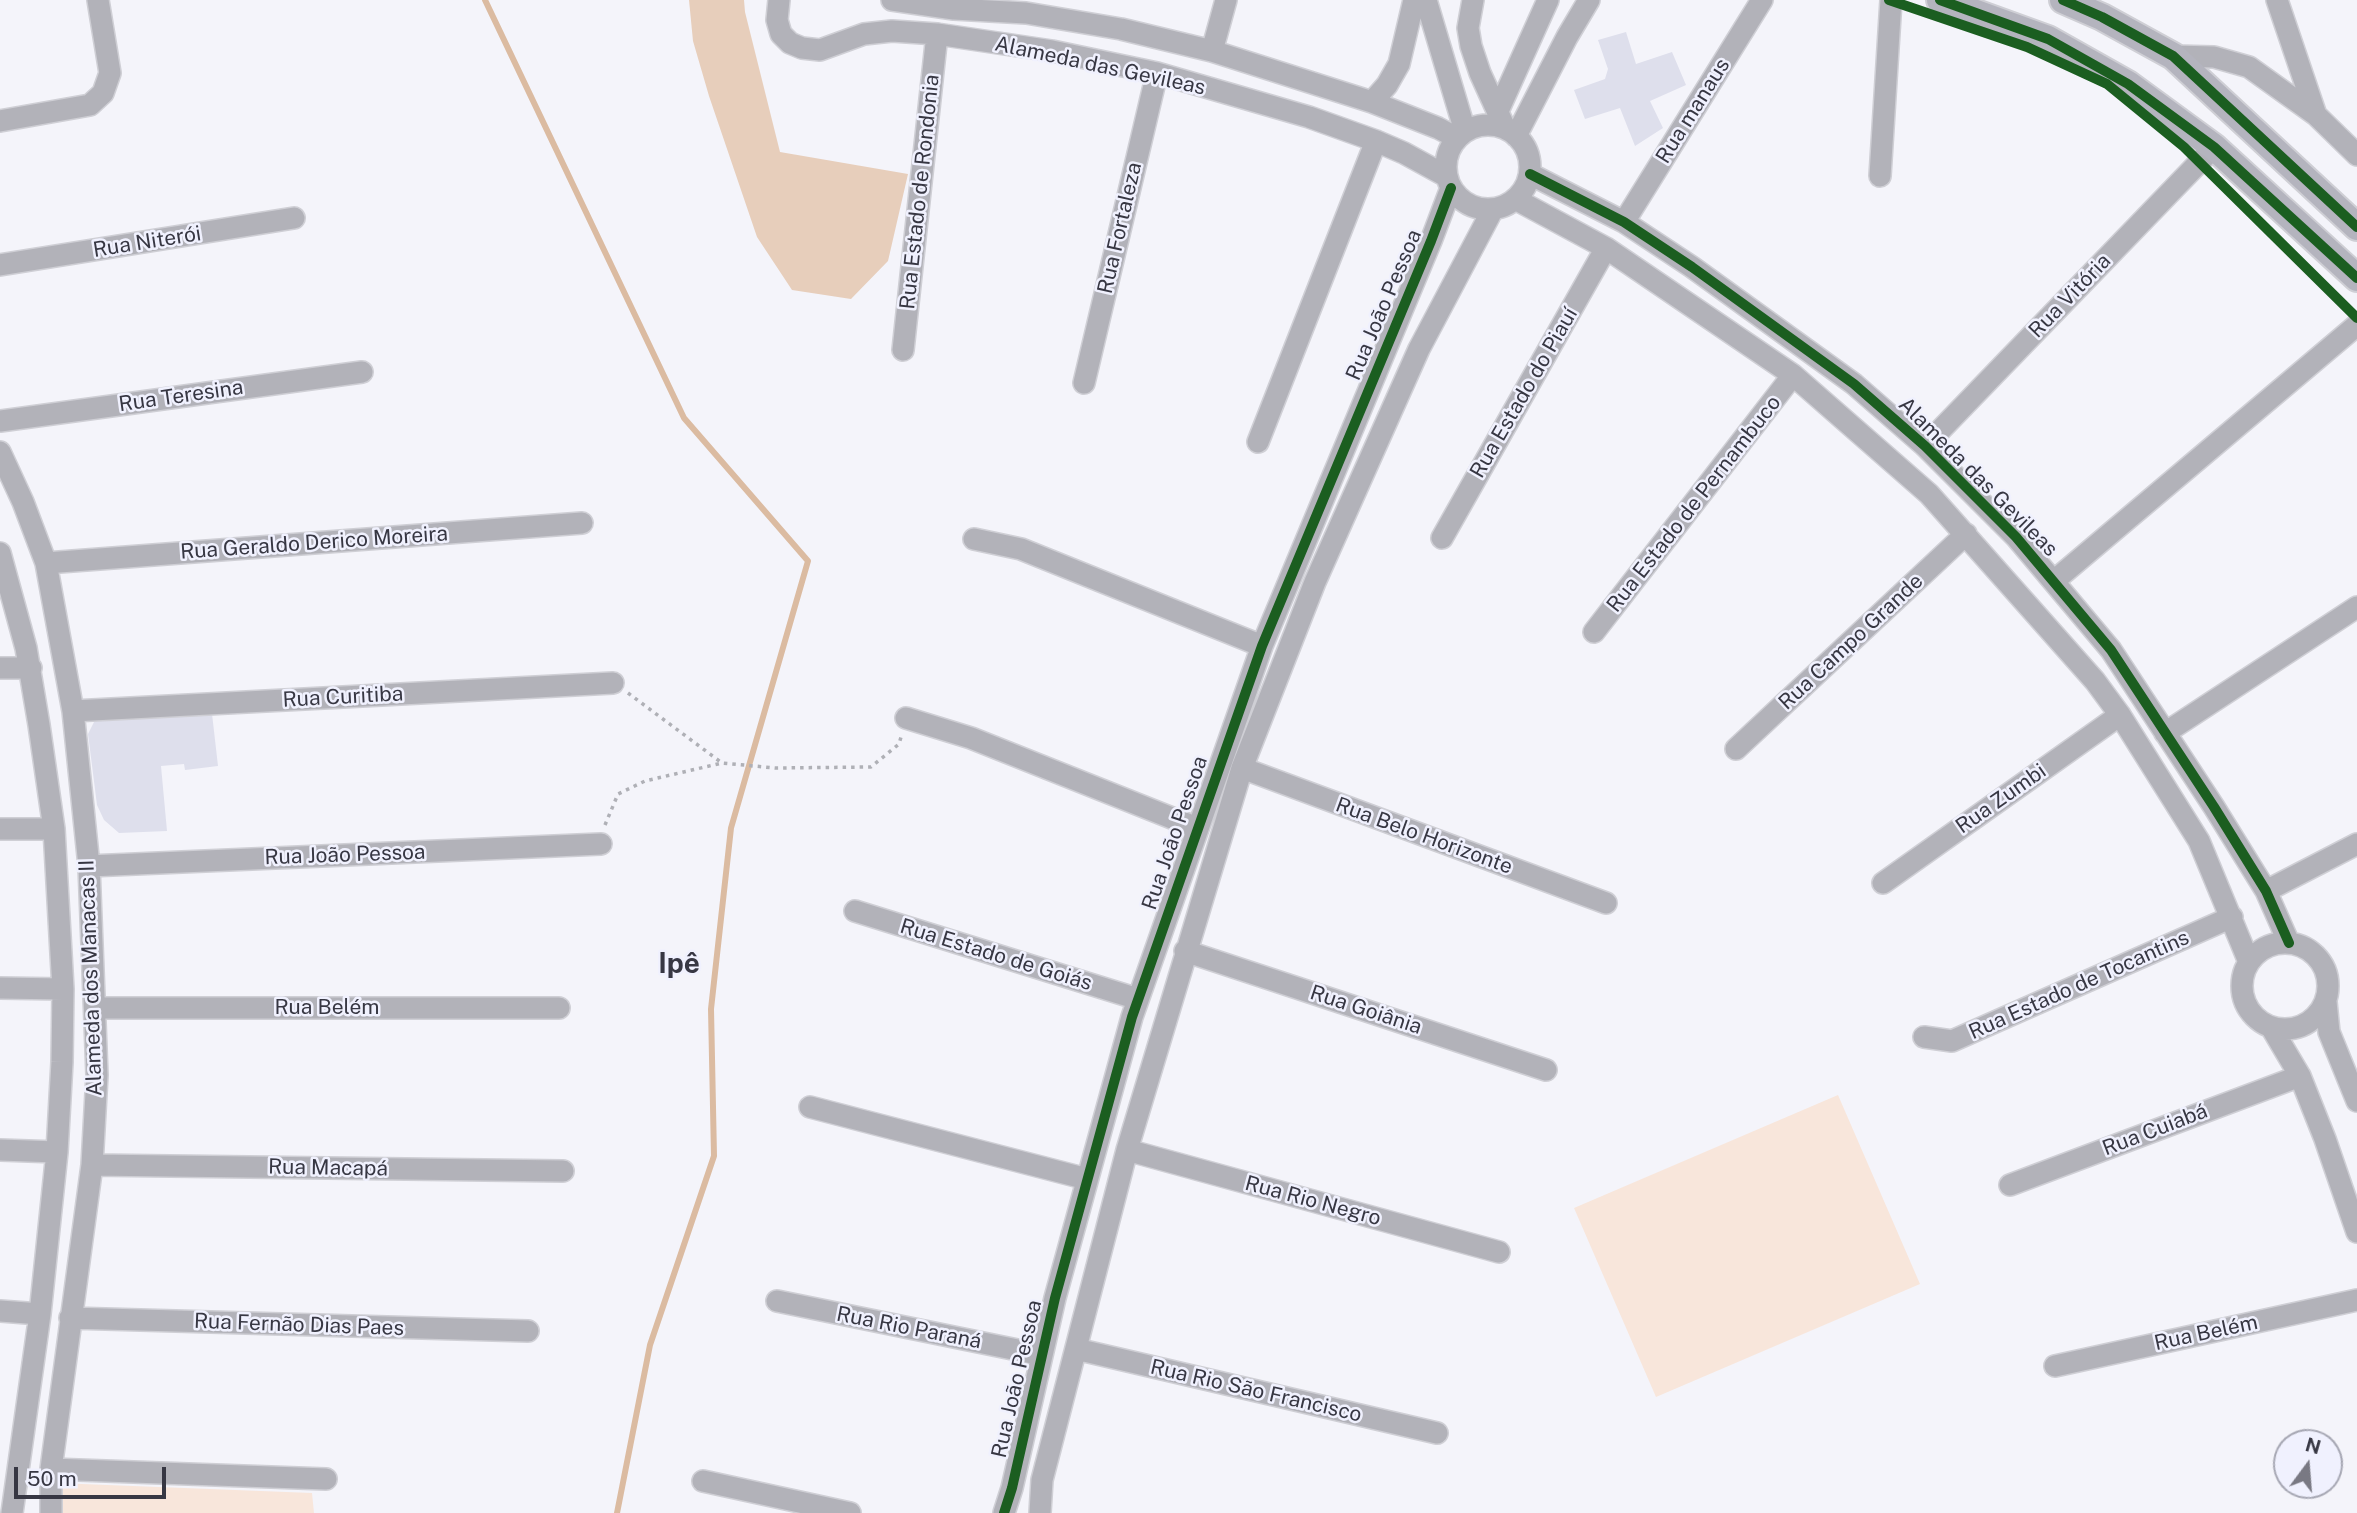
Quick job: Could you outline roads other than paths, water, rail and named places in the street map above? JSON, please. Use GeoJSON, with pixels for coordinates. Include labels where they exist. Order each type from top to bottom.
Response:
{"type":"FeatureCollection","features":[{"type":"Feature","properties":{"kind":"main road"},"geometry":{"type":"LineString","coordinates":[[1940,0],[2048,39],[2127,83],[2214,147],[2357,278]]}},
{"type":"Feature","properties":{"kind":"main road"},"geometry":{"type":"LineString","coordinates":[[2063,0],[2102,17],[2173,56],[2357,227]]}},
{"type":"Feature","properties":{"kind":"street"},"geometry":{"type":"LineString","coordinates":[[0,121],[90,105],[103,93],[110,73],[98,0]]}},
{"type":"Feature","properties":{"kind":"street","name":"Alameda das Gevileas"},"geometry":{"type":"LineString","coordinates":[[779,0],[777,20],[781,34],[790,43],[802,48],[820,50],[864,34],[892,31],[937,34],[1052,51],[1157,74],[1309,117],[1376,141],[1404,153],[1448,182],[1459,198],[1469,205],[1493,209]]}},
{"type":"Feature","properties":{"kind":"street","name":"Alameda das Gevileas"},"geometry":{"type":"LineString","coordinates":[[892,0],[954,9],[1027,7],[1121,29],[1212,51],[1461,134]]}},
{"type":"Feature","properties":{"kind":"street"},"geometry":{"type":"LineString","coordinates":[[1212,51],[1226,0]]}},
{"type":"Feature","properties":{"kind":"street"},"geometry":{"type":"LineString","coordinates":[[1371,102],[1387,85],[1399,64],[1414,0]]}},
{"type":"Feature","properties":{"kind":"street"},"geometry":{"type":"LineString","coordinates":[[1426,0],[1461,134]]}},
{"type":"Feature","properties":{"kind":"street"},"geometry":{"type":"LineString","coordinates":[[1474,0],[1468,28],[1480,73],[1506,125],[1525,147],[1530,160],[1530,174],[1524,188],[1505,206],[1493,209]]}},
{"type":"Feature","properties":{"kind":"street"},"geometry":{"type":"LineString","coordinates":[[1506,125],[1548,0]]}},
{"type":"Feature","properties":{"kind":"street"},"geometry":{"type":"LineString","coordinates":[[1506,125],[1567,37],[1589,0]]}},
{"type":"Feature","properties":{"kind":"street","name":"Rua manaus"},"geometry":{"type":"LineString","coordinates":[[1624,222],[1762,0]]}},
{"type":"Feature","properties":{"kind":"street"},"geometry":{"type":"LineString","coordinates":[[1880,176],[1891,0]]}},
{"type":"Feature","properties":{"kind":"street"},"geometry":{"type":"LineString","coordinates":[[2277,0],[2316,115]]}},
{"type":"Feature","properties":{"kind":"street","name":"Rua Estado de Rondonia"},"geometry":{"type":"LineString","coordinates":[[903,350],[937,34]]}},
{"type":"Feature","properties":{"kind":"street"},"geometry":{"type":"LineString","coordinates":[[2173,56],[2214,57],[2249,67],[2316,115],[2357,155]]}},
{"type":"Feature","properties":{"kind":"street","name":"Rua Fortaleza"},"geometry":{"type":"LineString","coordinates":[[1084,383],[1157,74]]}},
{"type":"Feature","properties":{"kind":"street"},"geometry":{"type":"LineString","coordinates":[[1448,182],[1445,162],[1449,149],[1461,134],[1478,126],[1506,125]]}},
{"type":"Feature","properties":{"kind":"street"},"geometry":{"type":"LineString","coordinates":[[1258,442],[1376,141]]}},
{"type":"Feature","properties":{"kind":"street","name":"Rua Vitória"},"geometry":{"type":"LineString","coordinates":[[1925,446],[2214,147]]}},
{"type":"Feature","properties":{"kind":"street","name":"Alameda das Gevileas"},"geometry":{"type":"LineString","coordinates":[[1530,174],[1624,222],[1692,267],[1854,384],[1925,446],[2016,537],[2111,650],[2266,891],[2289,943]]}},
{"type":"Feature","properties":{"kind":"street","name":"Rua João Pessoa"},"geometry":{"type":"LineString","coordinates":[[1004,1513],[1055,1298],[1138,999],[1262,646],[1432,241],[1448,182]]}},
{"type":"Feature","properties":{"kind":"street"},"geometry":{"type":"LineString","coordinates":[[1515,199],[1606,248],[1793,375],[1929,494],[2095,681],[2120,715],[2199,841],[2249,962]]}},
{"type":"Feature","properties":{"kind":"street","name":"Rua João Pessoa"},"geometry":{"type":"LineString","coordinates":[[1040,1513],[1042,1480],[1127,1150],[1242,768],[1315,582],[1419,349],[1493,209]]}},
{"type":"Feature","properties":{"kind":"street","name":"Rua Niterói"},"geometry":{"type":"LineString","coordinates":[[0,265],[294,218]]}},
{"type":"Feature","properties":{"kind":"street","name":"Rua Estado do Piauí"},"geometry":{"type":"LineString","coordinates":[[1442,538],[1606,248]]}},
{"type":"Feature","properties":{"kind":"street"},"geometry":{"type":"LineString","coordinates":[[2054,580],[2357,325]]}},
{"type":"Feature","properties":{"kind":"street","name":"Rua Teresina"},"geometry":{"type":"LineString","coordinates":[[0,421],[362,372]]}},
{"type":"Feature","properties":{"kind":"street","name":"Rua Estado de Pernambuco"},"geometry":{"type":"LineString","coordinates":[[1594,632],[1793,375]]}},
{"type":"Feature","properties":{"kind":"street","name":"Alameda dos Manacas II"},"geometry":{"type":"LineString","coordinates":[[0,452],[23,502],[46,563],[73,711],[89,866],[97,1074],[92,1166],[51,1469],[51,1513]]}},
{"type":"Feature","properties":{"kind":"street","name":"Rua Geraldo Derico Moreira"},"geometry":{"type":"LineString","coordinates":[[46,563],[582,523]]}},
{"type":"Feature","properties":{"kind":"street","name":"Rua Campo Grande"},"geometry":{"type":"LineString","coordinates":[[1736,749],[1966,534]]}},
{"type":"Feature","properties":{"kind":"street"},"geometry":{"type":"LineString","coordinates":[[974,539],[1021,549],[1262,646]]}},
{"type":"Feature","properties":{"kind":"street","name":"Alameda dos Manacas II"},"geometry":{"type":"LineString","coordinates":[[0,553],[30,668],[54,830],[63,989],[57,1152],[40,1314],[9,1470],[12,1513]]}},
{"type":"Feature","properties":{"kind":"street"},"geometry":{"type":"LineString","coordinates":[[2165,733],[2357,607]]}},
{"type":"Feature","properties":{"kind":"street"},"geometry":{"type":"LineString","coordinates":[[0,668],[30,668]]}},
{"type":"Feature","properties":{"kind":"street","name":"Rua Curitiba"},"geometry":{"type":"LineString","coordinates":[[73,711],[613,683]]}},
{"type":"Feature","properties":{"kind":"street","name":"Rua Zumbi"},"geometry":{"type":"LineString","coordinates":[[1883,883],[2120,715]]}},
{"type":"Feature","properties":{"kind":"street"},"geometry":{"type":"LineString","coordinates":[[906,718],[971,738],[1197,828]]}},
{"type":"Feature","properties":{"kind":"street"},"geometry":{"type":"LineString","coordinates":[[44,764],[78,761]]}},
{"type":"Feature","properties":{"kind":"street","name":"Rua Belo Horizonte"},"geometry":{"type":"LineString","coordinates":[[1242,768],[1606,903]]}},
{"type":"Feature","properties":{"kind":"street"},"geometry":{"type":"LineString","coordinates":[[0,828],[54,830]]}},
{"type":"Feature","properties":{"kind":"street","name":"Rua João Pessoa"},"geometry":{"type":"LineString","coordinates":[[89,866],[599,844]]}},
{"type":"Feature","properties":{"kind":"street"},"geometry":{"type":"LineString","coordinates":[[2266,891],[2357,844]]}},
{"type":"Feature","properties":{"kind":"street","name":"Rua Estado de Goiás"},"geometry":{"type":"LineString","coordinates":[[855,911],[1138,999]]}},
{"type":"Feature","properties":{"kind":"street","name":"Rua Estado de Tocantins"},"geometry":{"type":"LineString","coordinates":[[1924,1037],[1952,1041],[2232,917]]}},
{"type":"Feature","properties":{"kind":"street"},"geometry":{"type":"LineString","coordinates":[[2326,1002],[2309,1023],[2297,1028],[2271,1027],[2259,1020],[2244,1000],[2242,987],[2249,962],[2266,947],[2289,943],[2313,953],[2322,963],[2329,989],[2326,1002],[2329,1032],[2350,1061],[2357,1101]]}},
{"type":"Feature","properties":{"kind":"street","name":"Rua Goiânia"},"geometry":{"type":"LineString","coordinates":[[1185,951],[1546,1070]]}},
{"type":"Feature","properties":{"kind":"street"},"geometry":{"type":"LineString","coordinates":[[0,988],[63,989]]}},
{"type":"Feature","properties":{"kind":"street","name":"Rua Belém"},"geometry":{"type":"LineString","coordinates":[[94,1008],[559,1008]]}},
{"type":"Feature","properties":{"kind":"street"},"geometry":{"type":"LineString","coordinates":[[2271,1027],[2300,1076],[2357,1232]]}},
{"type":"Feature","properties":{"kind":"street","name":"Rua Cuiabá"},"geometry":{"type":"LineString","coordinates":[[2010,1185],[2300,1076]]}},
{"type":"Feature","properties":{"kind":"street"},"geometry":{"type":"LineString","coordinates":[[810,1107],[1087,1179]]}},
{"type":"Feature","properties":{"kind":"street"},"geometry":{"type":"LineString","coordinates":[[0,1150],[57,1152]]}},
{"type":"Feature","properties":{"kind":"street","name":"Rua Rio Negro"},"geometry":{"type":"LineString","coordinates":[[1127,1150],[1499,1252]]}},
{"type":"Feature","properties":{"kind":"street","name":"Rua Macapá"},"geometry":{"type":"LineString","coordinates":[[92,1166],[564,1171]]}},
{"type":"Feature","properties":{"kind":"street","name":"Rua Belém"},"geometry":{"type":"LineString","coordinates":[[2055,1366],[2357,1300]]}},
{"type":"Feature","properties":{"kind":"street","name":"Rua Rio Paraná"},"geometry":{"type":"LineString","coordinates":[[777,1301],[1042,1355]]}},
{"type":"Feature","properties":{"kind":"street"},"geometry":{"type":"LineString","coordinates":[[0,1311],[40,1314]]}},
{"type":"Feature","properties":{"kind":"street","name":"Rua Fernão Dias Paes"},"geometry":{"type":"LineString","coordinates":[[70,1318],[528,1331]]}},
{"type":"Feature","properties":{"kind":"street","name":"Rua Rio São Francisco"},"geometry":{"type":"LineString","coordinates":[[1076,1349],[1437,1433]]}},
{"type":"Feature","properties":{"kind":"street"},"geometry":{"type":"LineString","coordinates":[[51,1469],[326,1479]]}},
{"type":"Feature","properties":{"kind":"street"},"geometry":{"type":"LineString","coordinates":[[703,1481],[849,1513]]}},
{"type":"Feature","properties":{"kind":"waterway"},"geometry":{"type":"LineString","coordinates":[[485,0],[684,418],[808,561],[731,828],[711,1009],[714,1156],[650,1345],[617,1513]]}},
{"type":"Feature","properties":{"kind":"district","name":"Ipê"},"geometry":{"type":"Point","coordinates":[679,964]}}]}
